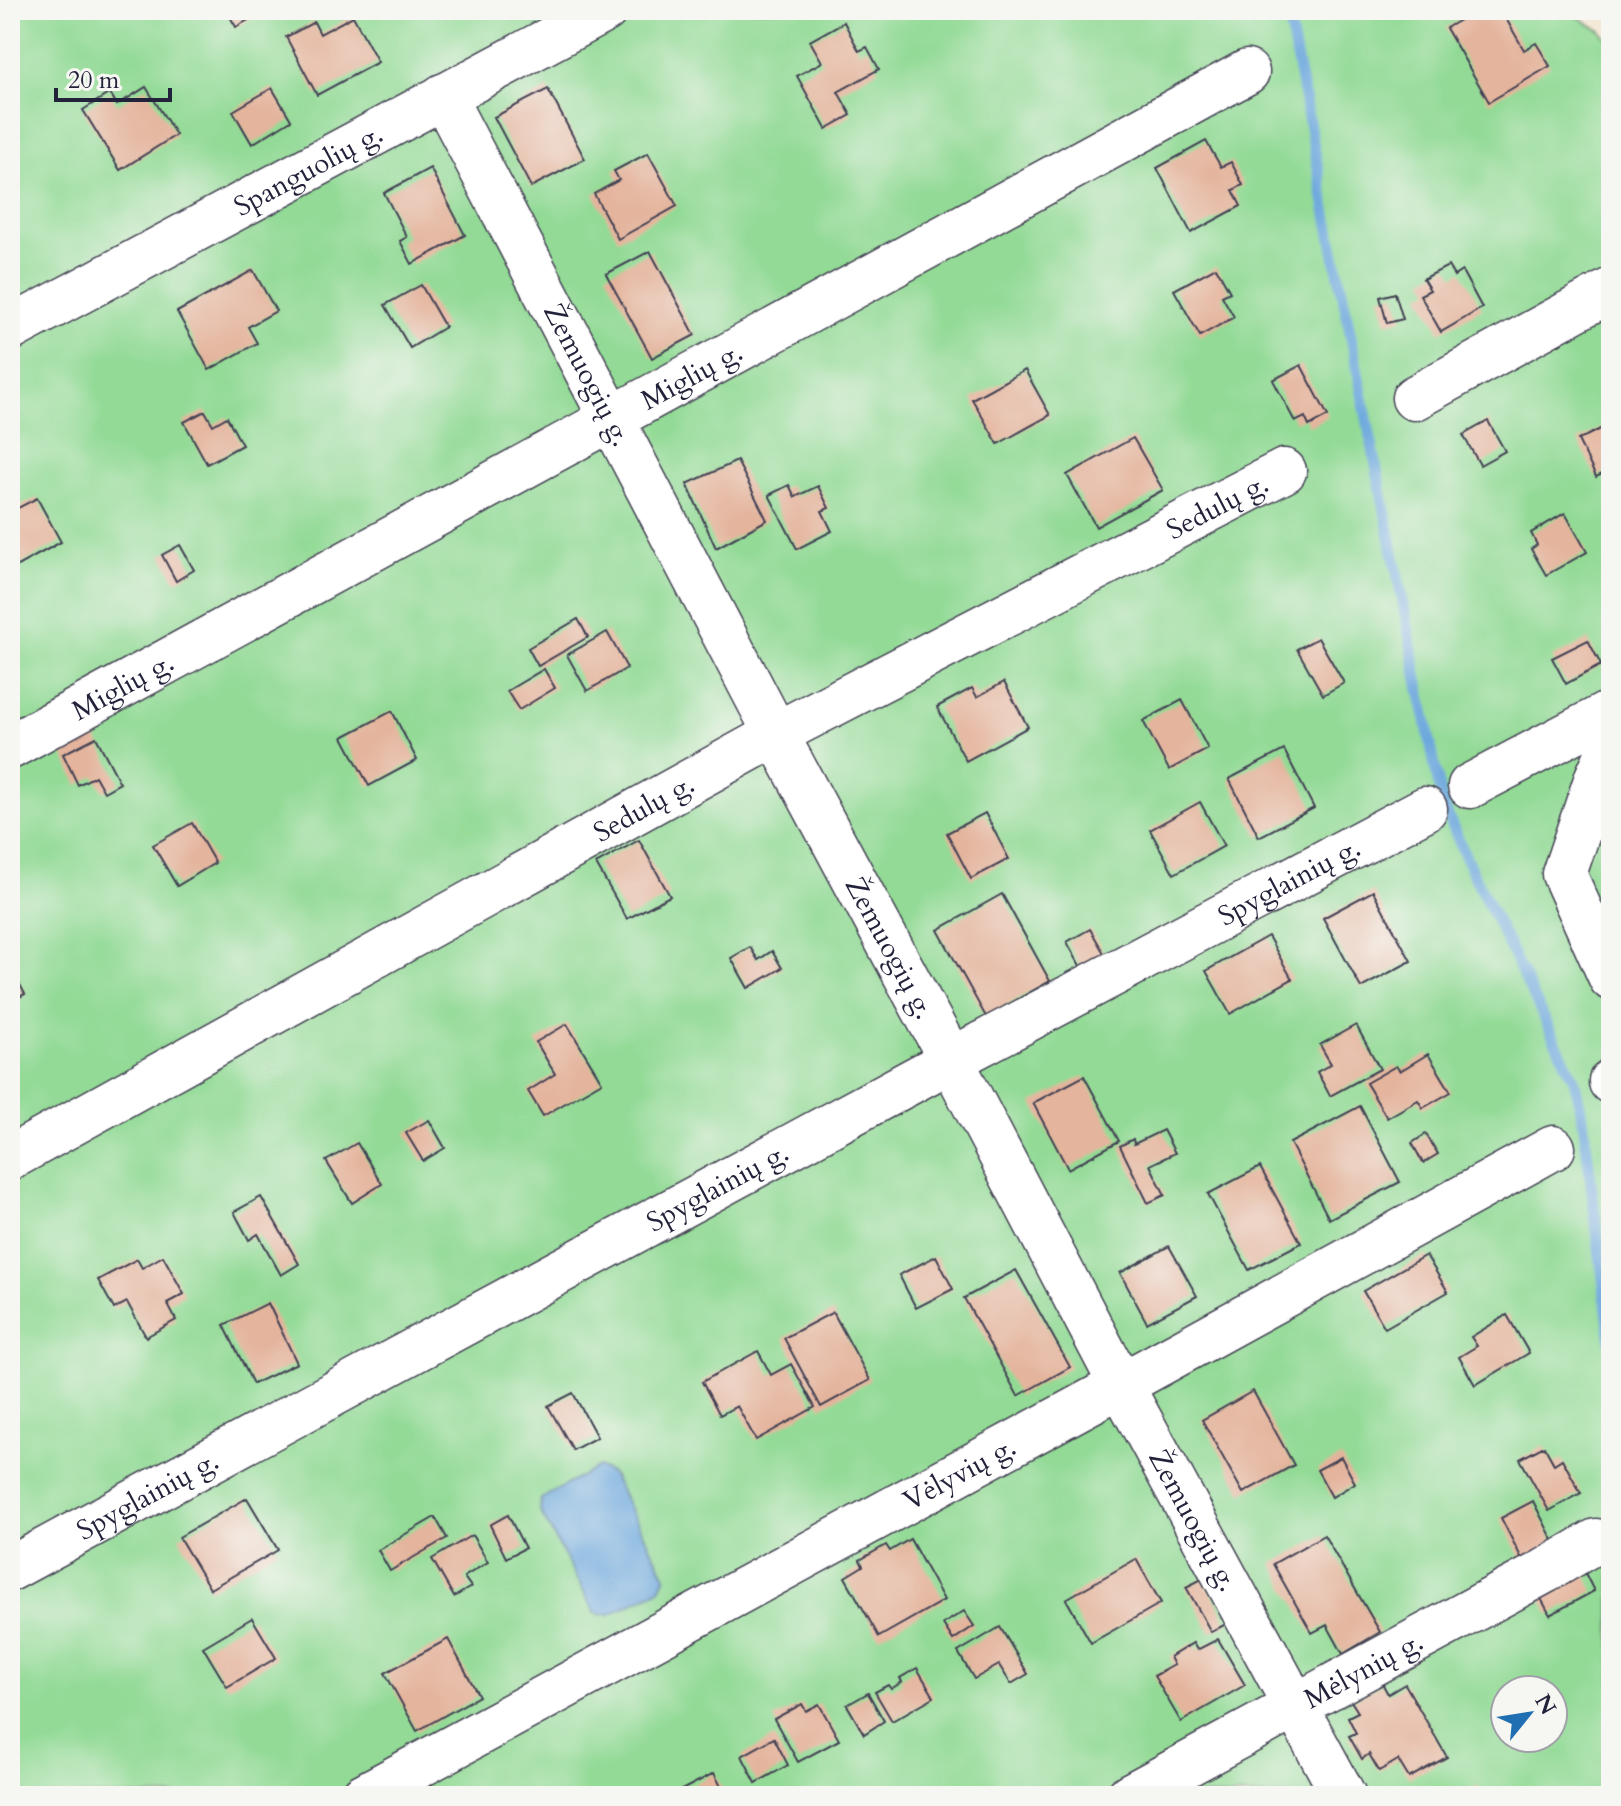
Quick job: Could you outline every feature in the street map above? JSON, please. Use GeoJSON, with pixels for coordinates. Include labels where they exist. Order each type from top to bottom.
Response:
{"type":"FeatureCollection","features":[{"type":"Feature","properties":{"kind":"street","name":"Spanguolių g."},"geometry":{"type":"LineString","coordinates":[[10,329],[605,10]]}},
{"type":"Feature","properties":{"kind":"street","name":"Miglių g."},"geometry":{"type":"LineString","coordinates":[[10,747],[1247,72]]}},
{"type":"Feature","properties":{"kind":"street","name":"Žemuogių g."},"geometry":{"type":"LineString","coordinates":[[443,96],[1121,1385],[1344,1796]]}},
{"type":"Feature","properties":{"kind":"street"},"geometry":{"type":"LineString","coordinates":[[1414,398],[1611,290]]}},
{"type":"Feature","properties":{"kind":"street","name":"Sedulų g."},"geometry":{"type":"LineString","coordinates":[[10,1158],[776,734],[1284,471]]}},
{"type":"Feature","properties":{"kind":"street"},"geometry":{"type":"LineString","coordinates":[[1470,786],[1611,712]]}},
{"type":"Feature","properties":{"kind":"street"},"geometry":{"type":"LineString","coordinates":[[1611,746],[1597,777],[1564,874],[1611,978]]}},
{"type":"Feature","properties":{"kind":"street","name":"Spyglainių g."},"geometry":{"type":"LineString","coordinates":[[10,1569],[951,1060],[1425,809]]}},
{"type":"Feature","properties":{"kind":"street","name":"Vėlyvių g."},"geometry":{"type":"LineString","coordinates":[[363,1796],[1553,1148]]}},
{"type":"Feature","properties":{"kind":"street","name":"Mėlynių g."},"geometry":{"type":"LineString","coordinates":[[1129,1796],[1596,1541]]}},
{"type":"Feature","properties":{"kind":"green space"},"geometry":{"type":"Polygon","coordinates":[[[10,10],[1567,10],[1601,31],[1611,44],[1611,1796],[10,1796],[10,10]]]}},
{"type":"Feature","properties":{"kind":"water"},"geometry":{"type":"Polygon","coordinates":[[[598,1467],[611,1473],[666,1576],[660,1589],[609,1615],[595,1613],[540,1511],[541,1499],[598,1467]]]}},
{"type":"Feature","properties":{"kind":"building"},"geometry":{"type":"Polygon","coordinates":[[[226,10],[266,10],[236,27],[226,10]]]}},
{"type":"Feature","properties":{"kind":"building"},"geometry":{"type":"Polygon","coordinates":[[[1477,10],[1501,10],[1524,50],[1536,43],[1550,66],[1489,102],[1446,28],[1477,10]]]}},
{"type":"Feature","properties":{"kind":"building"},"geometry":{"type":"Polygon","coordinates":[[[353,16],[378,62],[317,95],[286,37],[314,22],[320,34],[353,16]]]}},
{"type":"Feature","properties":{"kind":"building"},"geometry":{"type":"Polygon","coordinates":[[[844,22],[859,51],[867,47],[879,69],[838,92],[851,115],[826,129],[797,76],[822,62],[810,41],[844,22]]]}},
{"type":"Feature","properties":{"kind":"building"},"geometry":{"type":"Polygon","coordinates":[[[146,87],[176,135],[120,170],[83,110],[110,93],[117,105],[146,87]]]}},
{"type":"Feature","properties":{"kind":"building"},"geometry":{"type":"Polygon","coordinates":[[[272,88],[291,120],[252,144],[233,111],[272,88]]]}},
{"type":"Feature","properties":{"kind":"building"},"geometry":{"type":"Polygon","coordinates":[[[548,89],[585,159],[531,187],[494,117],[548,89]]]}},
{"type":"Feature","properties":{"kind":"building"},"geometry":{"type":"Polygon","coordinates":[[[1206,141],[1221,167],[1231,162],[1243,185],[1233,190],[1241,206],[1191,233],[1157,168],[1206,141]]]}},
{"type":"Feature","properties":{"kind":"building"},"geometry":{"type":"Polygon","coordinates":[[[648,153],[677,206],[618,239],[594,194],[619,180],[614,171],[648,153]]]}},
{"type":"Feature","properties":{"kind":"building"},"geometry":{"type":"Polygon","coordinates":[[[430,168],[465,235],[412,264],[400,241],[407,237],[384,193],[430,168]]]}},
{"type":"Feature","properties":{"kind":"building"},"geometry":{"type":"Polygon","coordinates":[[[650,251],[695,335],[652,358],[606,274],[650,251]]]}},
{"type":"Feature","properties":{"kind":"building"},"geometry":{"type":"Polygon","coordinates":[[[1448,266],[1454,276],[1462,271],[1482,308],[1441,332],[1420,295],[1430,290],[1423,279],[1448,266]]]}},
{"type":"Feature","properties":{"kind":"building"},"geometry":{"type":"Polygon","coordinates":[[[1216,267],[1230,292],[1222,296],[1234,317],[1200,336],[1174,290],[1216,267]]]}},
{"type":"Feature","properties":{"kind":"building"},"geometry":{"type":"Polygon","coordinates":[[[253,270],[276,311],[248,327],[257,343],[209,370],[177,312],[253,270]]]}},
{"type":"Feature","properties":{"kind":"building"},"geometry":{"type":"Polygon","coordinates":[[[421,285],[445,327],[410,348],[385,305],[421,285]]]}},
{"type":"Feature","properties":{"kind":"building"},"geometry":{"type":"Polygon","coordinates":[[[1395,293],[1403,319],[1387,323],[1380,297],[1395,293]]]}},
{"type":"Feature","properties":{"kind":"building"},"geometry":{"type":"Polygon","coordinates":[[[1301,365],[1328,416],[1309,426],[1305,417],[1295,422],[1273,380],[1301,365]]]}},
{"type":"Feature","properties":{"kind":"building"},"geometry":{"type":"Polygon","coordinates":[[[1025,370],[1050,415],[998,444],[972,399],[1025,370]]]}},
{"type":"Feature","properties":{"kind":"building"},"geometry":{"type":"Polygon","coordinates":[[[205,411],[213,425],[227,417],[242,445],[207,464],[184,422],[205,411]]]}},
{"type":"Feature","properties":{"kind":"building"},"geometry":{"type":"Polygon","coordinates":[[[1488,421],[1505,451],[1480,465],[1463,435],[1488,421]]]}},
{"type":"Feature","properties":{"kind":"building"},"geometry":{"type":"Polygon","coordinates":[[[1604,427],[1611,442],[1611,470],[1596,477],[1578,440],[1604,427]]]}},
{"type":"Feature","properties":{"kind":"building"},"geometry":{"type":"Polygon","coordinates":[[[1133,438],[1163,490],[1096,527],[1067,475],[1133,438]]]}},
{"type":"Feature","properties":{"kind":"building"},"geometry":{"type":"Polygon","coordinates":[[[737,461],[767,520],[716,548],[687,484],[737,461]]]}},
{"type":"Feature","properties":{"kind":"building"},"geometry":{"type":"Polygon","coordinates":[[[789,485],[795,497],[818,486],[829,508],[822,511],[832,531],[797,549],[769,495],[789,485]]]}},
{"type":"Feature","properties":{"kind":"building"},"geometry":{"type":"Polygon","coordinates":[[[37,498],[61,542],[10,570],[10,512],[37,498]]]}},
{"type":"Feature","properties":{"kind":"building"},"geometry":{"type":"Polygon","coordinates":[[[1565,513],[1587,552],[1546,575],[1531,549],[1537,545],[1531,533],[1565,513]]]}},
{"type":"Feature","properties":{"kind":"building"},"geometry":{"type":"Polygon","coordinates":[[[180,545],[194,570],[176,581],[162,555],[180,545]]]}},
{"type":"Feature","properties":{"kind":"building"},"geometry":{"type":"Polygon","coordinates":[[[578,619],[588,637],[538,666],[528,648],[578,619]]]}},
{"type":"Feature","properties":{"kind":"building"},"geometry":{"type":"Polygon","coordinates":[[[607,632],[627,668],[587,691],[567,655],[607,632]]]}},
{"type":"Feature","properties":{"kind":"building"},"geometry":{"type":"Polygon","coordinates":[[[1318,638],[1344,683],[1323,695],[1297,649],[1318,638]]]}},
{"type":"Feature","properties":{"kind":"building"},"geometry":{"type":"Polygon","coordinates":[[[1588,640],[1601,665],[1566,684],[1552,658],[1588,640]]]}},
{"type":"Feature","properties":{"kind":"building"},"geometry":{"type":"Polygon","coordinates":[[[544,669],[555,688],[519,710],[507,691],[544,669]]]}},
{"type":"Feature","properties":{"kind":"building"},"geometry":{"type":"Polygon","coordinates":[[[1004,682],[1028,727],[966,761],[937,707],[972,688],[977,697],[1004,682]]]}},
{"type":"Feature","properties":{"kind":"building"},"geometry":{"type":"Polygon","coordinates":[[[1182,700],[1208,749],[1169,770],[1143,721],[1182,700]]]}},
{"type":"Feature","properties":{"kind":"building"},"geometry":{"type":"Polygon","coordinates":[[[392,711],[417,760],[369,786],[343,737],[392,711]]]}},
{"type":"Feature","properties":{"kind":"building"},"geometry":{"type":"Polygon","coordinates":[[[96,737],[120,783],[104,792],[95,776],[78,785],[63,754],[96,737]]]}},
{"type":"Feature","properties":{"kind":"building"},"geometry":{"type":"Polygon","coordinates":[[[1284,750],[1314,808],[1259,837],[1229,779],[1284,750]]]}},
{"type":"Feature","properties":{"kind":"building"},"geometry":{"type":"Polygon","coordinates":[[[1200,802],[1224,846],[1174,874],[1150,830],[1200,802]]]}},
{"type":"Feature","properties":{"kind":"building"},"geometry":{"type":"Polygon","coordinates":[[[985,813],[1009,859],[971,879],[947,833],[985,813]]]}},
{"type":"Feature","properties":{"kind":"building"},"geometry":{"type":"Polygon","coordinates":[[[192,823],[215,863],[177,886],[153,845],[192,823]]]}},
{"type":"Feature","properties":{"kind":"building"},"geometry":{"type":"Polygon","coordinates":[[[639,840],[670,896],[627,919],[596,864],[639,840]]]}},
{"type":"Feature","properties":{"kind":"building"},"geometry":{"type":"Polygon","coordinates":[[[1373,891],[1411,961],[1361,988],[1323,918],[1373,891]]]}},
{"type":"Feature","properties":{"kind":"building"},"geometry":{"type":"Polygon","coordinates":[[[1002,894],[1050,981],[986,1017],[938,930],[1002,894]]]}},
{"type":"Feature","properties":{"kind":"building"},"geometry":{"type":"Polygon","coordinates":[[[1090,929],[1108,960],[1084,973],[1067,942],[1090,929]]]}},
{"type":"Feature","properties":{"kind":"building"},"geometry":{"type":"Polygon","coordinates":[[[1268,936],[1292,979],[1230,1014],[1206,971],[1268,936]]]}},
{"type":"Feature","properties":{"kind":"building"},"geometry":{"type":"Polygon","coordinates":[[[750,947],[758,960],[772,951],[782,968],[748,988],[731,958],[750,947]]]}},
{"type":"Feature","properties":{"kind":"building"},"geometry":{"type":"Polygon","coordinates":[[[10,966],[25,994],[10,1002],[10,966]]]}},
{"type":"Feature","properties":{"kind":"building"},"geometry":{"type":"Polygon","coordinates":[[[567,1024],[602,1082],[543,1116],[528,1091],[555,1074],[536,1042],[567,1024]]]}},
{"type":"Feature","properties":{"kind":"building"},"geometry":{"type":"Polygon","coordinates":[[[1356,1025],[1380,1069],[1330,1096],[1317,1072],[1331,1064],[1320,1045],[1356,1025]]]}},
{"type":"Feature","properties":{"kind":"building"},"geometry":{"type":"Polygon","coordinates":[[[1428,1054],[1451,1092],[1423,1108],[1418,1100],[1387,1118],[1366,1083],[1396,1066],[1400,1071],[1428,1054]]]}},
{"type":"Feature","properties":{"kind":"building"},"geometry":{"type":"Polygon","coordinates":[[[1084,1076],[1119,1141],[1068,1169],[1033,1103],[1084,1076]]]}},
{"type":"Feature","properties":{"kind":"building"},"geometry":{"type":"Polygon","coordinates":[[[1360,1106],[1400,1182],[1329,1219],[1290,1143],[1360,1106]]]}},
{"type":"Feature","properties":{"kind":"building"},"geometry":{"type":"Polygon","coordinates":[[[429,1120],[445,1148],[423,1161],[406,1133],[429,1120]]]}},
{"type":"Feature","properties":{"kind":"building"},"geometry":{"type":"Polygon","coordinates":[[[1163,1130],[1175,1153],[1150,1165],[1165,1195],[1148,1203],[1120,1146],[1133,1139],[1134,1144],[1163,1130]]]}},
{"type":"Feature","properties":{"kind":"building"},"geometry":{"type":"Polygon","coordinates":[[[1426,1134],[1438,1154],[1423,1163],[1412,1143],[1426,1134]]]}},
{"type":"Feature","properties":{"kind":"building"},"geometry":{"type":"Polygon","coordinates":[[[357,1143],[382,1184],[352,1203],[326,1161],[357,1143]]]}},
{"type":"Feature","properties":{"kind":"building"},"geometry":{"type":"Polygon","coordinates":[[[1260,1167],[1301,1243],[1249,1270],[1208,1194],[1260,1167]]]}},
{"type":"Feature","properties":{"kind":"building"},"geometry":{"type":"Polygon","coordinates":[[[261,1197],[299,1264],[281,1275],[258,1234],[249,1240],[234,1212],[261,1197]]]}},
{"type":"Feature","properties":{"kind":"building"},"geometry":{"type":"Polygon","coordinates":[[[1169,1246],[1197,1296],[1147,1323],[1120,1273],[1169,1246]]]}},
{"type":"Feature","properties":{"kind":"building"},"geometry":{"type":"Polygon","coordinates":[[[1426,1255],[1448,1292],[1385,1328],[1363,1291],[1426,1255]]]}},
{"type":"Feature","properties":{"kind":"building"},"geometry":{"type":"Polygon","coordinates":[[[163,1256],[184,1294],[167,1303],[176,1320],[146,1337],[127,1302],[114,1309],[98,1280],[137,1259],[142,1268],[163,1256]]]}},
{"type":"Feature","properties":{"kind":"building"},"geometry":{"type":"Polygon","coordinates":[[[936,1256],[953,1289],[916,1308],[899,1275],[936,1256]]]}},
{"type":"Feature","properties":{"kind":"building"},"geometry":{"type":"Polygon","coordinates":[[[1016,1270],[1070,1367],[1018,1396],[964,1298],[1016,1270]]]}},
{"type":"Feature","properties":{"kind":"building"},"geometry":{"type":"Polygon","coordinates":[[[268,1303],[297,1363],[253,1384],[224,1325],[268,1303]]]}},
{"type":"Feature","properties":{"kind":"building"},"geometry":{"type":"Polygon","coordinates":[[[833,1312],[870,1380],[821,1407],[784,1338],[833,1312]]]}},
{"type":"Feature","properties":{"kind":"building"},"geometry":{"type":"Polygon","coordinates":[[[1507,1315],[1529,1353],[1475,1385],[1459,1357],[1477,1346],[1471,1337],[1507,1315]]]}},
{"type":"Feature","properties":{"kind":"building"},"geometry":{"type":"Polygon","coordinates":[[[758,1351],[771,1375],[791,1364],[815,1407],[756,1440],[737,1406],[720,1415],[702,1382],[758,1351]]]}},
{"type":"Feature","properties":{"kind":"building"},"geometry":{"type":"Polygon","coordinates":[[[1253,1391],[1294,1465],[1243,1493],[1202,1420],[1253,1391]]]}},
{"type":"Feature","properties":{"kind":"building"},"geometry":{"type":"Polygon","coordinates":[[[573,1393],[597,1437],[573,1450],[548,1406],[573,1393]]]}},
{"type":"Feature","properties":{"kind":"building"},"geometry":{"type":"Polygon","coordinates":[[[1544,1446],[1554,1464],[1562,1459],[1581,1493],[1549,1511],[1520,1459],[1544,1446]]]}},
{"type":"Feature","properties":{"kind":"building"},"geometry":{"type":"Polygon","coordinates":[[[1341,1457],[1355,1483],[1332,1497],[1317,1470],[1341,1457]]]}},
{"type":"Feature","properties":{"kind":"building"},"geometry":{"type":"Polygon","coordinates":[[[247,1498],[278,1550],[210,1589],[179,1537],[247,1498]]]}},
{"type":"Feature","properties":{"kind":"building"},"geometry":{"type":"Polygon","coordinates":[[[1533,1501],[1557,1548],[1525,1565],[1501,1518],[1533,1501]]]}},
{"type":"Feature","properties":{"kind":"building"},"geometry":{"type":"Polygon","coordinates":[[[508,1515],[525,1548],[506,1558],[490,1525],[508,1515]]]}},
{"type":"Feature","properties":{"kind":"building"},"geometry":{"type":"Polygon","coordinates":[[[435,1517],[447,1538],[390,1571],[378,1550],[435,1517]]]}},
{"type":"Feature","properties":{"kind":"building"},"geometry":{"type":"Polygon","coordinates":[[[472,1535],[488,1562],[464,1577],[471,1587],[454,1597],[432,1559],[472,1535]]]}},
{"type":"Feature","properties":{"kind":"building"},"geometry":{"type":"Polygon","coordinates":[[[1324,1535],[1380,1632],[1343,1654],[1327,1625],[1312,1633],[1273,1564],[1324,1535]]]}},
{"type":"Feature","properties":{"kind":"building"},"geometry":{"type":"Polygon","coordinates":[[[910,1539],[944,1600],[879,1637],[845,1577],[863,1566],[860,1560],[886,1545],[890,1551],[910,1539]]]}},
{"type":"Feature","properties":{"kind":"building"},"geometry":{"type":"Polygon","coordinates":[[[1136,1559],[1161,1603],[1091,1643],[1066,1599],[1136,1559]]]}},
{"type":"Feature","properties":{"kind":"building"},"geometry":{"type":"Polygon","coordinates":[[[1584,1571],[1594,1591],[1550,1615],[1539,1595],[1584,1571]]]}},
{"type":"Feature","properties":{"kind":"building"},"geometry":{"type":"Polygon","coordinates":[[[1204,1578],[1228,1623],[1211,1632],[1186,1587],[1204,1578]]]}},
{"type":"Feature","properties":{"kind":"building"},"geometry":{"type":"Polygon","coordinates":[[[964,1611],[974,1626],[953,1640],[943,1624],[964,1611]]]}},
{"type":"Feature","properties":{"kind":"building"},"geometry":{"type":"Polygon","coordinates":[[[252,1618],[276,1658],[227,1687],[203,1647],[252,1618]]]}},
{"type":"Feature","properties":{"kind":"building"},"geometry":{"type":"Polygon","coordinates":[[[1000,1627],[1028,1674],[1011,1684],[999,1665],[974,1679],[958,1652],[1000,1627]]]}},
{"type":"Feature","properties":{"kind":"building"},"geometry":{"type":"Polygon","coordinates":[[[448,1639],[479,1696],[417,1731],[385,1673],[448,1639]]]}},
{"type":"Feature","properties":{"kind":"building"},"geometry":{"type":"Polygon","coordinates":[[[1218,1639],[1245,1685],[1181,1722],[1154,1676],[1174,1665],[1170,1657],[1193,1643],[1197,1650],[1218,1639]]]}},
{"type":"Feature","properties":{"kind":"building"},"geometry":{"type":"Polygon","coordinates":[[[917,1668],[934,1697],[892,1721],[875,1692],[888,1685],[891,1689],[902,1682],[900,1678],[917,1668]]]}},
{"type":"Feature","properties":{"kind":"building"},"geometry":{"type":"Polygon","coordinates":[[[1382,1683],[1388,1694],[1405,1684],[1447,1757],[1409,1778],[1398,1760],[1379,1771],[1369,1754],[1362,1759],[1349,1736],[1356,1733],[1348,1717],[1358,1712],[1351,1701],[1382,1683]]]}},
{"type":"Feature","properties":{"kind":"building"},"geometry":{"type":"Polygon","coordinates":[[[868,1693],[884,1721],[864,1734],[847,1705],[868,1693]]]}},
{"type":"Feature","properties":{"kind":"building"},"geometry":{"type":"Polygon","coordinates":[[[802,1704],[806,1711],[819,1704],[839,1740],[798,1762],[774,1719],[802,1704]]]}},
{"type":"Feature","properties":{"kind":"building"},"geometry":{"type":"Polygon","coordinates":[[[774,1738],[788,1765],[756,1783],[742,1756],[774,1738]]]}},
{"type":"Feature","properties":{"kind":"building"},"geometry":{"type":"Polygon","coordinates":[[[714,1773],[726,1796],[670,1796],[714,1773]]]}},
{"type":"Feature","properties":{"kind":"building"},"geometry":{"type":"Polygon","coordinates":[[[1478,1786],[1484,1796],[1460,1796],[1478,1786]]]}},
{"type":"Feature","properties":{"kind":"waterway"},"geometry":{"type":"LineString","coordinates":[[1287,10],[1442,802],[1471,869],[1574,1079],[1583,1118],[1611,1342]]}}]}
